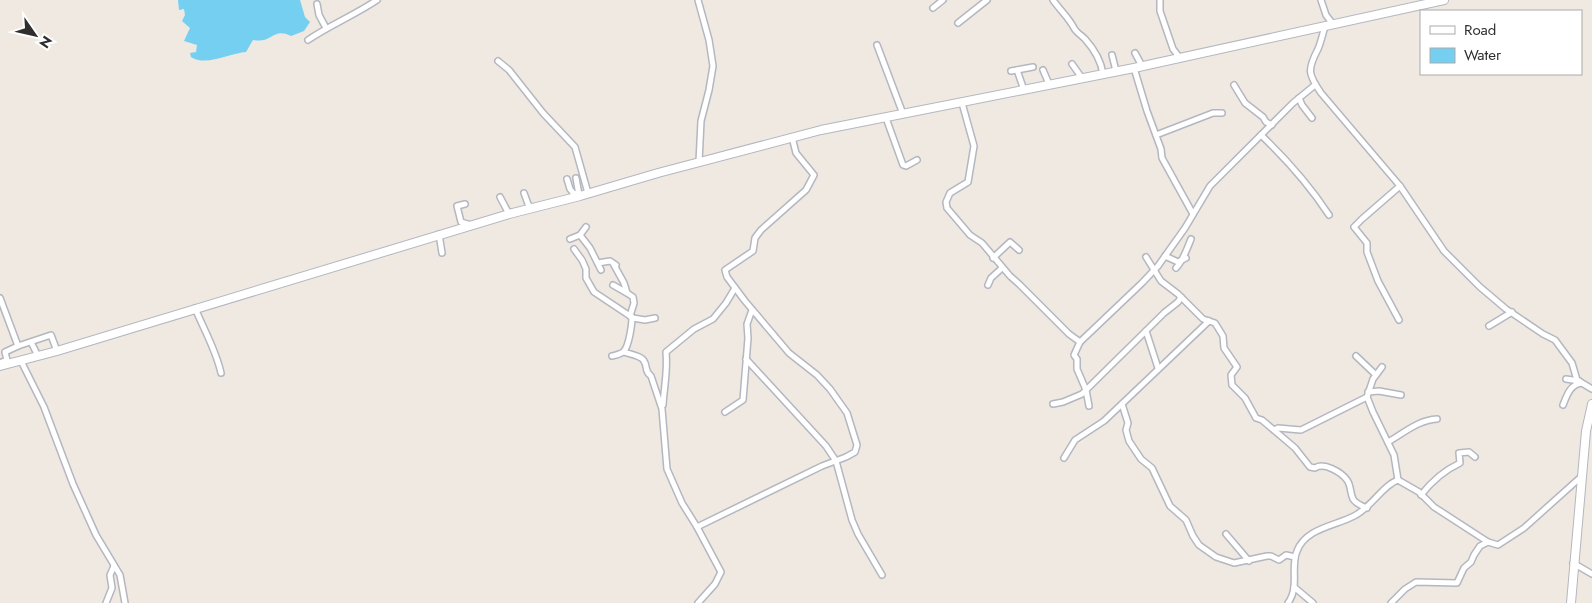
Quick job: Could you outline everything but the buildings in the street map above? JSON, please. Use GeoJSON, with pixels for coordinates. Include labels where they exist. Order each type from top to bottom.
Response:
{"type":"FeatureCollection","features":[{"type":"Feature","properties":{"kind":"street"},"geometry":{"type":"LineString","coordinates":[[308,40],[377,0]]}},
{"type":"Feature","properties":{"kind":"street"},"geometry":{"type":"LineString","coordinates":[[698,0],[709,40],[713,66],[701,122],[699,162]]}},
{"type":"Feature","properties":{"kind":"street"},"geometry":{"type":"LineString","coordinates":[[933,8],[943,0]]}},
{"type":"Feature","properties":{"kind":"street"},"geometry":{"type":"LineString","coordinates":[[958,24],[987,0]]}},
{"type":"Feature","properties":{"kind":"street"},"geometry":{"type":"LineString","coordinates":[[1054,0],[1099,59],[1103,74]]}},
{"type":"Feature","properties":{"kind":"street"},"geometry":{"type":"LineString","coordinates":[[1160,0],[1160,11],[1173,49],[1180,58]]}},
{"type":"Feature","properties":{"kind":"street"},"geometry":{"type":"LineString","coordinates":[[1321,0],[1329,24],[1311,61],[1309,70],[1315,85],[1400,186],[1444,251],[1480,287],[1543,334],[1555,340],[1572,363],[1577,380],[1581,383]]}},
{"type":"Feature","properties":{"kind":"street"},"geometry":{"type":"LineString","coordinates":[[0,366],[57,351],[439,234],[792,137],[1138,67],[1424,2],[1444,0]]}},
{"type":"Feature","properties":{"kind":"street"},"geometry":{"type":"LineString","coordinates":[[317,4],[319,15],[326,28]]}},
{"type":"Feature","properties":{"kind":"street"},"geometry":{"type":"LineString","coordinates":[[877,45],[903,114]]}},
{"type":"Feature","properties":{"kind":"street"},"geometry":{"type":"LineString","coordinates":[[1135,53],[1162,158],[1193,214]]}},
{"type":"Feature","properties":{"kind":"street"},"geometry":{"type":"LineString","coordinates":[[1112,55],[1116,71]]}},
{"type":"Feature","properties":{"kind":"street"},"geometry":{"type":"LineString","coordinates":[[498,61],[509,70],[543,114],[575,147],[588,193]]}},
{"type":"Feature","properties":{"kind":"street"},"geometry":{"type":"LineString","coordinates":[[1072,64],[1082,78]]}},
{"type":"Feature","properties":{"kind":"street"},"geometry":{"type":"LineString","coordinates":[[1024,90],[1014,71],[1034,67]]}},
{"type":"Feature","properties":{"kind":"street"},"geometry":{"type":"LineString","coordinates":[[1043,70],[1049,84]]}},
{"type":"Feature","properties":{"kind":"street"},"geometry":{"type":"LineString","coordinates":[[1234,85],[1245,103],[1272,125]]}},
{"type":"Feature","properties":{"kind":"street"},"geometry":{"type":"LineString","coordinates":[[1089,406],[1086,390],[1077,369],[1077,359],[1074,355],[1080,342],[1155,269],[1210,186],[1299,98],[1315,85]]}},
{"type":"Feature","properties":{"kind":"street"},"geometry":{"type":"LineString","coordinates":[[1299,98],[1312,118]]}},
{"type":"Feature","properties":{"kind":"street"},"geometry":{"type":"LineString","coordinates":[[962,103],[974,151],[968,182],[950,193],[946,206],[970,235],[982,243],[1002,268],[1064,330],[1080,342]]}},
{"type":"Feature","properties":{"kind":"street"},"geometry":{"type":"LineString","coordinates":[[1156,135],[1213,113],[1222,113]]}},
{"type":"Feature","properties":{"kind":"street"},"geometry":{"type":"LineString","coordinates":[[886,118],[903,165],[906,166],[917,160]]}},
{"type":"Feature","properties":{"kind":"street"},"geometry":{"type":"LineString","coordinates":[[1261,135],[1315,195],[1329,215]]}},
{"type":"Feature","properties":{"kind":"street"},"geometry":{"type":"LineString","coordinates":[[697,527],[855,452],[858,445],[847,413],[830,389],[817,375],[789,353],[735,288],[725,270],[753,251],[755,238],[761,230],[806,190],[814,175],[796,153],[792,137]]}},
{"type":"Feature","properties":{"kind":"street"},"geometry":{"type":"LineString","coordinates":[[576,178],[579,195]]}},
{"type":"Feature","properties":{"kind":"street"},"geometry":{"type":"LineString","coordinates":[[567,179],[570,189],[574,194],[579,195]]}},
{"type":"Feature","properties":{"kind":"street"},"geometry":{"type":"LineString","coordinates":[[1399,320],[1378,281],[1367,252],[1366,243],[1354,227],[1400,186]]}},
{"type":"Feature","properties":{"kind":"street"},"geometry":{"type":"LineString","coordinates":[[524,193],[528,204],[532,208]]}},
{"type":"Feature","properties":{"kind":"street"},"geometry":{"type":"LineString","coordinates":[[500,198],[509,214]]}},
{"type":"Feature","properties":{"kind":"street"},"geometry":{"type":"LineString","coordinates":[[465,204],[457,206],[459,218],[461,222],[473,225]]}},
{"type":"Feature","properties":{"kind":"street"},"geometry":{"type":"LineString","coordinates":[[570,239],[580,235],[586,227]]}},
{"type":"Feature","properties":{"kind":"street"},"geometry":{"type":"LineString","coordinates":[[439,234],[442,253]]}},
{"type":"Feature","properties":{"kind":"street"},"geometry":{"type":"LineString","coordinates":[[580,235],[590,248],[601,270]]}},
{"type":"Feature","properties":{"kind":"street"},"geometry":{"type":"LineString","coordinates":[[1184,260],[1182,257],[1191,239]]}},
{"type":"Feature","properties":{"kind":"street"},"geometry":{"type":"LineString","coordinates":[[993,258],[1010,242],[1019,250]]}},
{"type":"Feature","properties":{"kind":"street"},"geometry":{"type":"LineString","coordinates":[[574,249],[582,260],[586,269],[586,278],[594,292],[631,316],[645,320],[655,318]]}},
{"type":"Feature","properties":{"kind":"street"},"geometry":{"type":"LineString","coordinates":[[1165,256],[1178,262],[1184,260]]}},
{"type":"Feature","properties":{"kind":"street"},"geometry":{"type":"LineString","coordinates":[[1146,257],[1162,280],[1203,319],[1216,322],[1223,336],[1224,348],[1237,368],[1232,375],[1232,385],[1245,398],[1256,418],[1262,420],[1295,448],[1310,467],[1315,468],[1323,465],[1340,473],[1348,480],[1353,499],[1361,506],[1367,508]]}},
{"type":"Feature","properties":{"kind":"street"},"geometry":{"type":"LineString","coordinates":[[1176,268],[1184,260]]}},
{"type":"Feature","properties":{"kind":"street"},"geometry":{"type":"LineString","coordinates":[[598,263],[610,261],[616,266],[627,293]]}},
{"type":"Feature","properties":{"kind":"street"},"geometry":{"type":"LineString","coordinates":[[988,285],[991,278],[1002,268]]}},
{"type":"Feature","properties":{"kind":"street"},"geometry":{"type":"LineString","coordinates":[[613,285],[633,297],[634,303],[630,334],[624,352]]}},
{"type":"Feature","properties":{"kind":"street"},"geometry":{"type":"LineString","coordinates":[[698,603],[715,584],[721,572],[682,503],[667,470],[662,409],[664,386],[667,377],[666,352],[694,329],[713,319],[735,288]]}},
{"type":"Feature","properties":{"kind":"street"},"geometry":{"type":"LineString","coordinates":[[1053,404],[1074,398],[1086,390],[1181,297]]}},
{"type":"Feature","properties":{"kind":"street"},"geometry":{"type":"LineString","coordinates":[[0,298],[18,346]]}},
{"type":"Feature","properties":{"kind":"street"},"geometry":{"type":"LineString","coordinates":[[195,308],[208,335],[221,373]]}},
{"type":"Feature","properties":{"kind":"street"},"geometry":{"type":"LineString","coordinates":[[725,412],[743,400],[748,338],[747,324],[752,310]]}},
{"type":"Feature","properties":{"kind":"street"},"geometry":{"type":"LineString","coordinates":[[1490,326],[1512,312]]}},
{"type":"Feature","properties":{"kind":"street"},"geometry":{"type":"LineString","coordinates":[[1064,458],[1075,440],[1104,421],[1209,321]]}},
{"type":"Feature","properties":{"kind":"street"},"geometry":{"type":"LineString","coordinates":[[1146,331],[1158,368]]}},
{"type":"Feature","properties":{"kind":"street"},"geometry":{"type":"LineString","coordinates":[[0,366],[0,363],[7,360],[5,352],[51,335],[57,351]]}},
{"type":"Feature","properties":{"kind":"street"},"geometry":{"type":"LineString","coordinates":[[31,342],[38,356]]}},
{"type":"Feature","properties":{"kind":"street"},"geometry":{"type":"LineString","coordinates":[[612,356],[624,352],[642,358],[645,362],[647,373],[651,376],[662,409]]}},
{"type":"Feature","properties":{"kind":"street"},"geometry":{"type":"LineString","coordinates":[[1356,356],[1376,375]]}},
{"type":"Feature","properties":{"kind":"street"},"geometry":{"type":"LineString","coordinates":[[746,359],[826,446],[836,461],[852,520],[882,575]]}},
{"type":"Feature","properties":{"kind":"street"},"geometry":{"type":"LineString","coordinates":[[21,361],[44,407],[73,484],[96,534],[120,574],[125,603]]}},
{"type":"Feature","properties":{"kind":"street"},"geometry":{"type":"LineString","coordinates":[[1382,367],[1376,375],[1368,394],[1373,412],[1394,455],[1398,480],[1421,494],[1434,507],[1488,542],[1498,545],[1508,540],[1582,476]]}},
{"type":"Feature","properties":{"kind":"street"},"geometry":{"type":"LineString","coordinates":[[1566,379],[1574,379],[1592,389]]}},
{"type":"Feature","properties":{"kind":"street"},"geometry":{"type":"LineString","coordinates":[[1562,405],[1566,395],[1575,384],[1581,383]]}},
{"type":"Feature","properties":{"kind":"street"},"geometry":{"type":"LineString","coordinates":[[1274,430],[1278,428],[1301,430],[1368,394],[1379,391],[1401,395]]}},
{"type":"Feature","properties":{"kind":"street"},"geometry":{"type":"LineString","coordinates":[[1122,404],[1128,423],[1126,430],[1130,440],[1141,459],[1152,468],[1170,506],[1186,520],[1199,544],[1216,557],[1234,563],[1267,556],[1279,560],[1286,555],[1296,557]]}},
{"type":"Feature","properties":{"kind":"street"},"geometry":{"type":"LineString","coordinates":[[1571,603],[1573,562],[1586,431],[1592,404]]}},
{"type":"Feature","properties":{"kind":"street"},"geometry":{"type":"LineString","coordinates":[[1388,442],[1421,422],[1437,419]]}},
{"type":"Feature","properties":{"kind":"street"},"geometry":{"type":"LineString","coordinates":[[1421,494],[1437,478],[1460,464],[1459,453],[1469,452],[1475,457]]}},
{"type":"Feature","properties":{"kind":"street"},"geometry":{"type":"LineString","coordinates":[[1288,603],[1296,578],[1296,551],[1304,540],[1313,533],[1354,516],[1367,508],[1385,489],[1398,480]]}},
{"type":"Feature","properties":{"kind":"street"},"geometry":{"type":"LineString","coordinates":[[1226,534],[1249,561]]}},
{"type":"Feature","properties":{"kind":"street"},"geometry":{"type":"LineString","coordinates":[[1391,603],[1405,589],[1416,582],[1457,583],[1464,568],[1471,562],[1480,546],[1488,542]]}},
{"type":"Feature","properties":{"kind":"street"},"geometry":{"type":"LineString","coordinates":[[1573,562],[1592,574]]}},
{"type":"Feature","properties":{"kind":"street"},"geometry":{"type":"LineString","coordinates":[[106,603],[112,588],[110,575],[114,566]]}},
{"type":"Feature","properties":{"kind":"street"},"geometry":{"type":"LineString","coordinates":[[1294,587],[1313,603]]}},
{"type":"Feature","properties":{"kind":"water"},"geometry":{"type":"Polygon","coordinates":[[[178,0],[300,0],[305,17],[310,22],[304,31],[291,36],[280,33],[265,40],[253,40],[246,52],[211,60],[197,60],[191,57],[190,53],[196,52],[197,45],[184,41],[190,28],[182,21],[185,15],[184,9],[179,10],[178,0]]]}}]}
